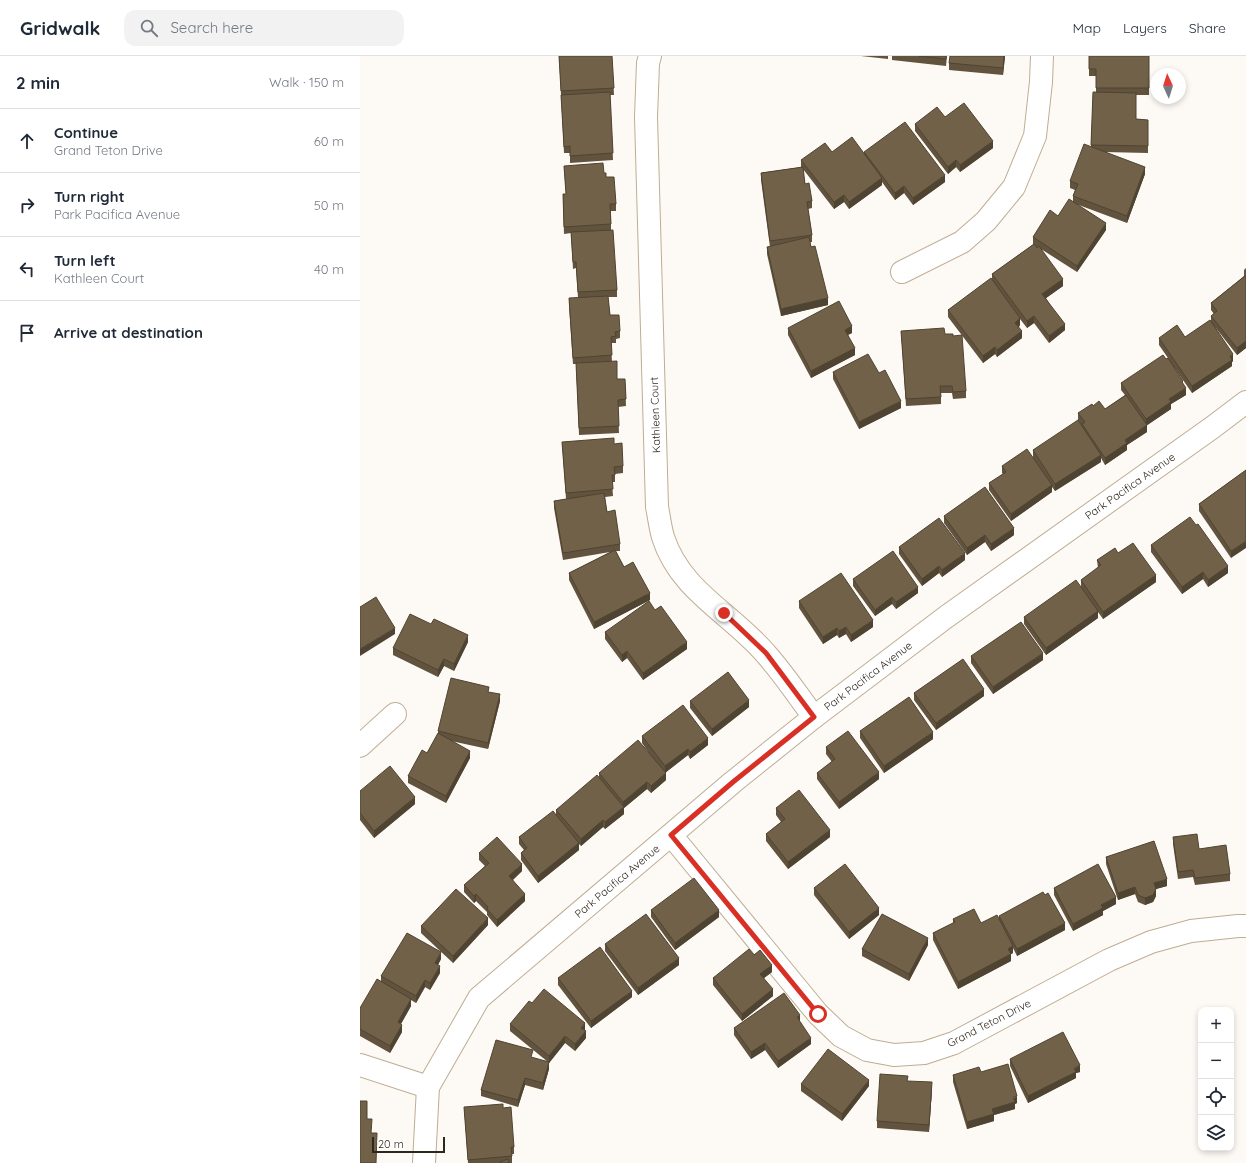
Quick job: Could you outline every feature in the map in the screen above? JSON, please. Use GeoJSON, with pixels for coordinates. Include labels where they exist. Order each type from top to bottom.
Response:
{"type":"FeatureCollection","features":[{"type":"Feature","properties":{"kind":"street","name":"Kathleen Court"},"geometry":{"type":"LineString","coordinates":[[650,56],[648,63],[646,125],[657,506],[662,536],[674,562],[690,584],[724,613],[766,653],[814,717]]}},
{"type":"Feature","properties":{"kind":"street"},"geometry":{"type":"LineString","coordinates":[[902,272],[962,242],[986,221],[1014,187],[1035,136],[1041,82],[1042,56]]}},
{"type":"Feature","properties":{"kind":"street","name":"Park Pacifica Avenue"},"geometry":{"type":"LineString","coordinates":[[424,1163],[428,1087],[479,998],[733,782],[814,717],[946,617],[1246,402]]}},
{"type":"Feature","properties":{"kind":"street"},"geometry":{"type":"LineString","coordinates":[[360,746],[395,714]]}},
{"type":"Feature","properties":{"kind":"street","name":"Grand Teton Drive"},"geometry":{"type":"LineString","coordinates":[[671,835],[818,1014],[842,1036],[867,1050],[894,1055],[924,1053],[954,1043],[1109,960],[1150,942],[1191,931],[1246,926]]}},
{"type":"Feature","properties":{"kind":"street"},"geometry":{"type":"LineString","coordinates":[[360,1065],[428,1087]]}},
{"type":"Feature","properties":{"kind":"building"},"geometry":{"type":"Polygon","coordinates":[[[559,56],[612,56],[614,88],[561,91],[559,56]]]}},
{"type":"Feature","properties":{"kind":"building"},"geometry":{"type":"Polygon","coordinates":[[[918,56],[946,56],[946,59],[918,56]]]}},
{"type":"Feature","properties":{"kind":"building"},"geometry":{"type":"Polygon","coordinates":[[[950,56],[1004,56],[1003,68],[949,63],[950,56]]]}},
{"type":"Feature","properties":{"kind":"building"},"geometry":{"type":"Polygon","coordinates":[[[1089,56],[1149,56],[1149,88],[1096,88],[1096,69],[1089,69],[1089,56]]]}},
{"type":"Feature","properties":{"kind":"building"},"geometry":{"type":"Polygon","coordinates":[[[610,92],[613,153],[570,156],[570,146],[564,147],[561,95],[610,92]]]}},
{"type":"Feature","properties":{"kind":"building"},"geometry":{"type":"Polygon","coordinates":[[[1093,92],[1136,93],[1136,119],[1148,120],[1148,146],[1091,145],[1093,92]]]}},
{"type":"Feature","properties":{"kind":"building"},"geometry":{"type":"Polygon","coordinates":[[[964,103],[993,141],[960,165],[956,160],[948,167],[915,124],[937,107],[945,117],[964,103]]]}},
{"type":"Feature","properties":{"kind":"building"},"geometry":{"type":"Polygon","coordinates":[[[905,122],[945,175],[913,198],[904,186],[895,193],[864,152],[905,122]]]}},
{"type":"Feature","properties":{"kind":"building"},"geometry":{"type":"Polygon","coordinates":[[[852,137],[882,178],[849,202],[844,195],[834,202],[801,160],[825,143],[832,152],[852,137]]]}},
{"type":"Feature","properties":{"kind":"building"},"geometry":{"type":"Polygon","coordinates":[[[1084,144],[1145,167],[1127,216],[1073,196],[1078,184],[1070,181],[1084,144]]]}},
{"type":"Feature","properties":{"kind":"building"},"geometry":{"type":"Polygon","coordinates":[[[603,163],[606,177],[614,177],[616,204],[610,204],[611,224],[564,227],[563,194],[566,194],[564,166],[603,163]]]}},
{"type":"Feature","properties":{"kind":"building"},"geometry":{"type":"Polygon","coordinates":[[[803,167],[805,184],[809,183],[812,201],[807,202],[812,235],[770,241],[761,173],[803,167]]]}},
{"type":"Feature","properties":{"kind":"building"},"geometry":{"type":"Polygon","coordinates":[[[1069,199],[1106,223],[1077,266],[1033,237],[1050,210],[1058,216],[1069,199]]]}},
{"type":"Feature","properties":{"kind":"building"},"geometry":{"type":"Polygon","coordinates":[[[613,230],[617,290],[578,292],[576,262],[573,262],[571,232],[613,230]]]}},
{"type":"Feature","properties":{"kind":"building"},"geometry":{"type":"Polygon","coordinates":[[[809,237],[811,247],[815,246],[828,298],[781,309],[767,247],[809,237]]]}},
{"type":"Feature","properties":{"kind":"building"},"geometry":{"type":"Polygon","coordinates":[[[1034,244],[1037,248],[1039,246],[1063,279],[1042,294],[1065,324],[1049,336],[1034,316],[1027,321],[992,274],[1034,244]]]}},
{"type":"Feature","properties":{"kind":"building"},"geometry":{"type":"Polygon","coordinates":[[[1245,276],[1246,341],[1237,348],[1211,316],[1217,311],[1211,303],[1245,276]]]}},
{"type":"Feature","properties":{"kind":"building"},"geometry":{"type":"Polygon","coordinates":[[[991,278],[1020,318],[1015,323],[1022,331],[997,350],[995,347],[983,356],[948,310],[991,278]]]}},
{"type":"Feature","properties":{"kind":"building"},"geometry":{"type":"Polygon","coordinates":[[[608,296],[610,315],[619,315],[620,331],[615,332],[616,336],[611,337],[612,355],[573,358],[569,298],[608,296]]]}},
{"type":"Feature","properties":{"kind":"building"},"geometry":{"type":"Polygon","coordinates":[[[839,301],[852,326],[845,330],[855,348],[811,371],[788,328],[839,301]]]}},
{"type":"Feature","properties":{"kind":"building"},"geometry":{"type":"Polygon","coordinates":[[[1210,320],[1233,354],[1230,356],[1232,360],[1192,386],[1159,338],[1177,325],[1185,337],[1210,320]]]}},
{"type":"Feature","properties":{"kind":"building"},"geometry":{"type":"Polygon","coordinates":[[[944,328],[945,334],[953,334],[953,336],[962,335],[966,391],[953,392],[952,386],[940,386],[941,397],[906,399],[901,331],[944,328]]]}},
{"type":"Feature","properties":{"kind":"building"},"geometry":{"type":"Polygon","coordinates":[[[868,354],[879,373],[885,370],[901,401],[859,422],[833,372],[868,354]]]}},
{"type":"Feature","properties":{"kind":"building"},"geometry":{"type":"Polygon","coordinates":[[[1163,355],[1166,359],[1168,358],[1186,388],[1169,399],[1171,402],[1146,419],[1121,383],[1163,355]]]}},
{"type":"Feature","properties":{"kind":"building"},"geometry":{"type":"Polygon","coordinates":[[[617,361],[617,379],[625,379],[626,399],[618,400],[619,426],[579,428],[576,363],[617,361]]]}},
{"type":"Feature","properties":{"kind":"building"},"geometry":{"type":"Polygon","coordinates":[[[1126,395],[1147,425],[1125,440],[1127,443],[1105,458],[1082,424],[1085,422],[1078,413],[1092,404],[1093,406],[1099,401],[1105,409],[1126,395]]]}},
{"type":"Feature","properties":{"kind":"building"},"geometry":{"type":"Polygon","coordinates":[[[1078,420],[1101,455],[1055,484],[1033,450],[1078,420]]]}},
{"type":"Feature","properties":{"kind":"building"},"geometry":{"type":"Polygon","coordinates":[[[614,438],[614,444],[622,443],[623,466],[614,467],[615,475],[612,475],[613,489],[566,493],[562,442],[614,438]]]}},
{"type":"Feature","properties":{"kind":"building"},"geometry":{"type":"Polygon","coordinates":[[[1027,449],[1052,485],[1011,514],[989,483],[1006,472],[1002,466],[1027,449]]]}},
{"type":"Feature","properties":{"kind":"building"},"geometry":{"type":"Polygon","coordinates":[[[1246,470],[1246,541],[1231,551],[1199,504],[1246,470]]]}},
{"type":"Feature","properties":{"kind":"building"},"geometry":{"type":"Polygon","coordinates":[[[985,487],[1014,528],[991,544],[985,535],[967,548],[944,516],[985,487]]]}},
{"type":"Feature","properties":{"kind":"building"},"geometry":{"type":"Polygon","coordinates":[[[604,493],[607,512],[615,510],[620,544],[563,553],[554,501],[604,493]]]}},
{"type":"Feature","properties":{"kind":"building"},"geometry":{"type":"Polygon","coordinates":[[[1190,517],[1196,525],[1198,524],[1228,566],[1208,580],[1203,572],[1182,587],[1151,545],[1190,517]]]}},
{"type":"Feature","properties":{"kind":"building"},"geometry":{"type":"Polygon","coordinates":[[[939,518],[965,553],[942,570],[939,566],[922,579],[899,547],[939,518]]]}},
{"type":"Feature","properties":{"kind":"building"},"geometry":{"type":"Polygon","coordinates":[[[1133,543],[1156,575],[1103,612],[1081,580],[1101,565],[1097,560],[1115,548],[1118,553],[1133,543]]]}},
{"type":"Feature","properties":{"kind":"building"},"geometry":{"type":"Polygon","coordinates":[[[615,550],[624,567],[633,562],[650,593],[594,622],[569,573],[615,550]]]}},
{"type":"Feature","properties":{"kind":"building"},"geometry":{"type":"Polygon","coordinates":[[[893,551],[918,587],[896,602],[892,597],[875,610],[853,579],[893,551]]]}},
{"type":"Feature","properties":{"kind":"building"},"geometry":{"type":"Polygon","coordinates":[[[841,573],[873,620],[851,635],[846,627],[839,631],[837,628],[823,637],[799,601],[841,573]]]}},
{"type":"Feature","properties":{"kind":"building"},"geometry":{"type":"Polygon","coordinates":[[[1076,580],[1098,611],[1046,648],[1024,617],[1076,580]]]}},
{"type":"Feature","properties":{"kind":"building"},"geometry":{"type":"Polygon","coordinates":[[[376,597],[395,628],[360,649],[360,607],[376,597]]]}},
{"type":"Feature","properties":{"kind":"building"},"geometry":{"type":"Polygon","coordinates":[[[649,601],[655,610],[661,606],[687,642],[643,673],[627,651],[622,655],[605,632],[649,601]]]}},
{"type":"Feature","properties":{"kind":"building"},"geometry":{"type":"Polygon","coordinates":[[[410,614],[431,624],[434,619],[468,635],[454,664],[444,659],[438,670],[393,648],[410,614]]]}},
{"type":"Feature","properties":{"kind":"building"},"geometry":{"type":"Polygon","coordinates":[[[1021,622],[1043,653],[993,687],[971,656],[1021,622]]]}},
{"type":"Feature","properties":{"kind":"building"},"geometry":{"type":"Polygon","coordinates":[[[963,659],[984,689],[936,723],[914,693],[963,659]]]}},
{"type":"Feature","properties":{"kind":"building"},"geometry":{"type":"Polygon","coordinates":[[[728,672],[749,700],[712,729],[690,701],[728,672]]]}},
{"type":"Feature","properties":{"kind":"building"},"geometry":{"type":"Polygon","coordinates":[[[451,678],[489,687],[488,692],[500,694],[488,743],[438,731],[451,678]]]}},
{"type":"Feature","properties":{"kind":"building"},"geometry":{"type":"Polygon","coordinates":[[[909,697],[933,732],[884,766],[860,731],[909,697]]]}},
{"type":"Feature","properties":{"kind":"building"},"geometry":{"type":"Polygon","coordinates":[[[683,705],[708,738],[690,752],[688,749],[665,766],[642,736],[683,705]]]}},
{"type":"Feature","properties":{"kind":"building"},"geometry":{"type":"Polygon","coordinates":[[[848,731],[879,772],[839,802],[817,773],[835,759],[826,747],[848,731]]]}},
{"type":"Feature","properties":{"kind":"building"},"geometry":{"type":"Polygon","coordinates":[[[438,733],[470,751],[446,796],[408,776],[422,750],[427,753],[438,733]]]}},
{"type":"Feature","properties":{"kind":"building"},"geometry":{"type":"Polygon","coordinates":[[[638,740],[666,773],[651,786],[647,782],[623,802],[599,773],[638,740]]]}},
{"type":"Feature","properties":{"kind":"building"},"geometry":{"type":"Polygon","coordinates":[[[390,766],[415,797],[374,831],[360,813],[360,791],[390,766]]]}},
{"type":"Feature","properties":{"kind":"building"},"geometry":{"type":"Polygon","coordinates":[[[597,775],[624,807],[605,822],[603,820],[581,839],[556,810],[597,775]]]}},
{"type":"Feature","properties":{"kind":"building"},"geometry":{"type":"Polygon","coordinates":[[[799,790],[830,830],[788,862],[766,834],[785,819],[776,808],[799,790]]]}},
{"type":"Feature","properties":{"kind":"building"},"geometry":{"type":"Polygon","coordinates":[[[553,811],[579,843],[538,876],[521,853],[527,848],[519,837],[553,811]]]}},
{"type":"Feature","properties":{"kind":"building"},"geometry":{"type":"Polygon","coordinates":[[[1197,834],[1199,849],[1226,845],[1230,874],[1195,878],[1193,870],[1178,872],[1173,837],[1197,834]]]}},
{"type":"Feature","properties":{"kind":"building"},"geometry":{"type":"Polygon","coordinates":[[[497,837],[522,864],[509,876],[525,894],[497,920],[476,894],[474,896],[464,885],[489,863],[479,853],[497,837]]]}},
{"type":"Feature","properties":{"kind":"building"},"geometry":{"type":"Polygon","coordinates":[[[1154,841],[1167,879],[1154,883],[1156,889],[1153,895],[1145,898],[1138,895],[1135,887],[1118,893],[1106,857],[1154,841]]]}},
{"type":"Feature","properties":{"kind":"building"},"geometry":{"type":"Polygon","coordinates":[[[845,864],[879,908],[849,932],[814,888],[845,864]]]}},
{"type":"Feature","properties":{"kind":"building"},"geometry":{"type":"Polygon","coordinates":[[[1098,864],[1116,897],[1101,905],[1103,908],[1073,924],[1054,888],[1098,864]]]}},
{"type":"Feature","properties":{"kind":"building"},"geometry":{"type":"Polygon","coordinates":[[[694,878],[719,910],[675,943],[651,910],[694,878]]]}},
{"type":"Feature","properties":{"kind":"building"},"geometry":{"type":"Polygon","coordinates":[[[456,889],[488,918],[453,956],[421,926],[456,889]]]}},
{"type":"Feature","properties":{"kind":"building"},"geometry":{"type":"Polygon","coordinates":[[[1043,892],[1045,895],[1048,893],[1065,923],[1017,949],[999,916],[1043,892]]]}},
{"type":"Feature","properties":{"kind":"building"},"geometry":{"type":"Polygon","coordinates":[[[974,909],[981,923],[997,915],[1013,946],[1008,949],[1011,954],[958,982],[933,933],[955,922],[953,919],[974,909]]]}},
{"type":"Feature","properties":{"kind":"building"},"geometry":{"type":"Polygon","coordinates":[[[646,914],[679,958],[638,988],[605,944],[646,914]]]}},
{"type":"Feature","properties":{"kind":"building"},"geometry":{"type":"Polygon","coordinates":[[[882,914],[928,938],[909,974],[862,949],[882,914]]]}},
{"type":"Feature","properties":{"kind":"building"},"geometry":{"type":"Polygon","coordinates":[[[407,933],[441,952],[435,963],[440,966],[430,983],[425,980],[416,996],[381,976],[407,933]]]}},
{"type":"Feature","properties":{"kind":"building"},"geometry":{"type":"Polygon","coordinates":[[[600,947],[632,991],[591,1021],[558,978],[600,947]]]}},
{"type":"Feature","properties":{"kind":"building"},"geometry":{"type":"Polygon","coordinates":[[[749,949],[754,955],[760,950],[772,965],[760,974],[773,989],[742,1014],[713,978],[749,949]]]}},
{"type":"Feature","properties":{"kind":"building"},"geometry":{"type":"Polygon","coordinates":[[[377,979],[411,999],[398,1022],[402,1025],[390,1046],[360,1029],[360,1008],[377,979]]]}},
{"type":"Feature","properties":{"kind":"building"},"geometry":{"type":"Polygon","coordinates":[[[544,989],[585,1023],[581,1028],[586,1031],[575,1044],[565,1036],[549,1056],[510,1024],[529,1001],[532,1003],[544,989]]]}},
{"type":"Feature","properties":{"kind":"building"},"geometry":{"type":"Polygon","coordinates":[[[784,993],[800,1015],[797,1017],[811,1038],[778,1061],[765,1043],[751,1052],[734,1028],[784,993]]]}},
{"type":"Feature","properties":{"kind":"building"},"geometry":{"type":"Polygon","coordinates":[[[1063,1032],[1080,1065],[1074,1068],[1076,1072],[1028,1096],[1010,1059],[1063,1032]]]}},
{"type":"Feature","properties":{"kind":"building"},"geometry":{"type":"Polygon","coordinates":[[[496,1040],[533,1050],[531,1057],[549,1062],[543,1083],[525,1078],[518,1100],[481,1090],[496,1040]]]}},
{"type":"Feature","properties":{"kind":"building"},"geometry":{"type":"Polygon","coordinates":[[[828,1049],[869,1080],[842,1114],[801,1084],[828,1049]]]}},
{"type":"Feature","properties":{"kind":"building"},"geometry":{"type":"Polygon","coordinates":[[[1008,1064],[1017,1096],[1013,1097],[1015,1102],[992,1109],[994,1114],[967,1122],[953,1075],[979,1067],[981,1072],[1008,1064]]]}},
{"type":"Feature","properties":{"kind":"building"},"geometry":{"type":"Polygon","coordinates":[[[880,1074],[908,1076],[907,1081],[932,1082],[929,1125],[877,1121],[880,1074]]]}},
{"type":"Feature","properties":{"kind":"building"},"geometry":{"type":"Polygon","coordinates":[[[360,1101],[367,1101],[367,1119],[372,1119],[371,1133],[377,1133],[376,1163],[360,1163],[360,1101]]]}},
{"type":"Feature","properties":{"kind":"building"},"geometry":{"type":"Polygon","coordinates":[[[503,1104],[503,1108],[511,1107],[514,1147],[511,1147],[512,1156],[468,1160],[464,1107],[503,1104]]]}},
{"type":"Feature","properties":{"kind":"building"},"geometry":{"type":"Polygon","coordinates":[[[508,1159],[509,1163],[500,1163],[500,1162],[508,1159]]]}},
{"type":"Feature","properties":{"kind":"route"},"geometry":{"type":"LineString","coordinates":[[724,613],[766,653],[814,717],[733,782],[671,835],[818,1014]]}}]}
